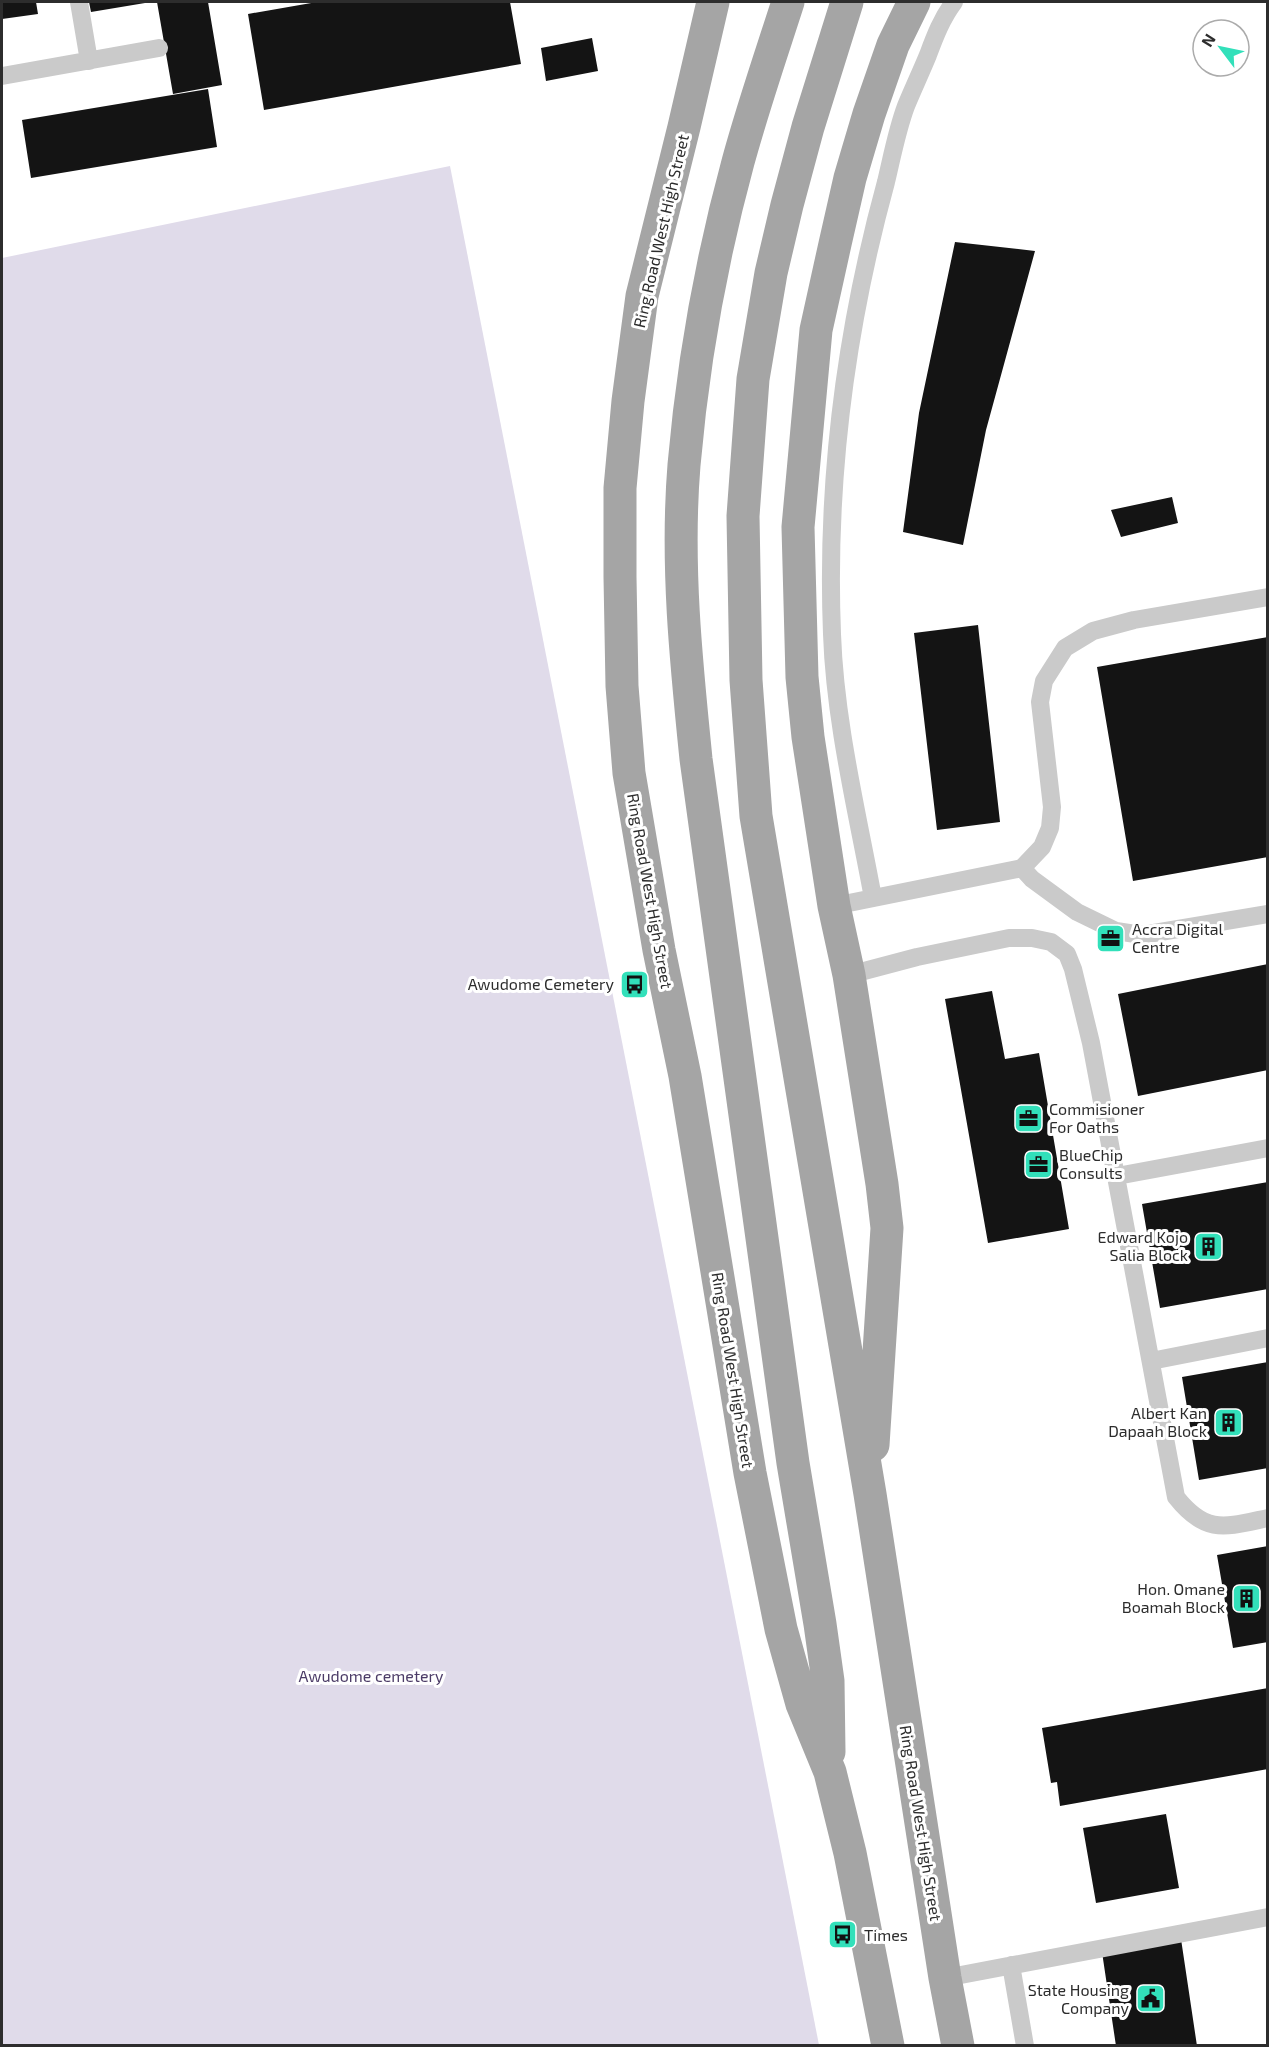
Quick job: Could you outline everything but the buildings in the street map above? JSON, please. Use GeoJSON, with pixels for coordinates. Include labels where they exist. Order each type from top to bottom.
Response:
{"type":"FeatureCollection","features":[{"type":"Feature","properties":{"kind":"main road","name":"Ring Road West High Street"},"geometry":{"type":"LineString","coordinates":[[712,2],[642,296],[630,389],[620,488],[622,686],[629,773],[659,950],[685,1076],[750,1473],[782,1629],[802,1704],[830,1772],[850,1853],[888,2046]]}},
{"type":"Feature","properties":{"kind":"main road","name":"Ring Road West High Street"},"geometry":{"type":"LineString","coordinates":[[788,2],[761,82],[738,163],[715,255],[695,362],[684,467],[682,586],[687,686],[698,771],[794,1463],[828,1681],[830,1772]]}},
{"type":"Feature","properties":{"kind":"main road","name":"Ring Road West High Street"},"geometry":{"type":"LineString","coordinates":[[847,2],[808,127],[777,244],[753,379],[743,516],[746,680],[756,816],[870,1494],[945,1978],[958,2046]]}},
{"type":"Feature","properties":{"kind":"main road","name":"Ring Road West High Street"},"geometry":{"type":"LineString","coordinates":[[870,1494],[887,1228],[849,975],[834,906],[808,737],[802,677],[798,527],[816,330],[850,178],[869,114],[893,45],[914,2]]}},
{"type":"Feature","properties":{"kind":"lane"},"geometry":{"type":"LineString","coordinates":[[79,2],[89,61]]}},
{"type":"Feature","properties":{"kind":"lane"},"geometry":{"type":"LineString","coordinates":[[873,898],[845,744],[832,635],[833,518],[837,449],[844,380],[854,317],[877,215],[906,108],[944,17],[954,2]]}},
{"type":"Feature","properties":{"kind":"lane"},"geometry":{"type":"LineString","coordinates":[[2,76],[159,48]]}},
{"type":"Feature","properties":{"kind":"lane"},"geometry":{"type":"LineString","coordinates":[[834,906],[1022,868],[1042,847],[1050,828],[1052,807],[1040,702],[1044,681],[1065,648],[1093,631],[1134,620],[1268,597]]}},
{"type":"Feature","properties":{"kind":"lane"},"geometry":{"type":"LineString","coordinates":[[1022,868],[1032,879],[1077,912],[1116,931],[1142,935],[1268,914]]}},
{"type":"Feature","properties":{"kind":"lane"},"geometry":{"type":"LineString","coordinates":[[849,975],[916,957],[1010,938],[1032,938],[1051,942],[1067,954],[1073,969],[1091,1043],[1176,1497],[1189,1513],[1207,1524],[1236,1525],[1268,1518]]}},
{"type":"Feature","properties":{"kind":"lane"},"geometry":{"type":"LineString","coordinates":[[1117,1176],[1268,1148]]}},
{"type":"Feature","properties":{"kind":"lane"},"geometry":{"type":"LineString","coordinates":[[1151,1361],[1268,1338]]}},
{"type":"Feature","properties":{"kind":"lane"},"geometry":{"type":"LineString","coordinates":[[945,1978],[1268,1917]]}},
{"type":"Feature","properties":{"kind":"lane"},"geometry":{"type":"LineString","coordinates":[[1011,1965],[1025,2046]]}},
{"type":"Feature","properties":{"kind":"green space","name":"Awudome cemetery"},"geometry":{"type":"Polygon","coordinates":[[[450,166],[819,2045],[2,2045],[2,258],[450,166]]]}},
{"type":"Feature","properties":{"kind":"place","name":"Accra Digital Centre"},"geometry":{"type":"Point","coordinates":[1111,938]}},
{"type":"Feature","properties":{"kind":"place","name":"Awudome Cemetery"},"geometry":{"type":"Point","coordinates":[635,984]}},
{"type":"Feature","properties":{"kind":"place","name":"Commisioner For Oaths"},"geometry":{"type":"Point","coordinates":[1028,1118]}},
{"type":"Feature","properties":{"kind":"place","name":"BlueChip Consults"},"geometry":{"type":"Point","coordinates":[1038,1164]}},
{"type":"Feature","properties":{"kind":"place","name":"Edward Kojo Salia Block"},"geometry":{"type":"Point","coordinates":[1209,1246]}},
{"type":"Feature","properties":{"kind":"place","name":"Albert Kan Dapaah Block"},"geometry":{"type":"Point","coordinates":[1228,1422]}},
{"type":"Feature","properties":{"kind":"place","name":"Hon. Omane Boamah Block"},"geometry":{"type":"Point","coordinates":[1246,1598]}},
{"type":"Feature","properties":{"kind":"place","name":"Times"},"geometry":{"type":"Point","coordinates":[843,1935]}},
{"type":"Feature","properties":{"kind":"place","name":"State Housing Company"},"geometry":{"type":"Point","coordinates":[1150,1999]}}]}
